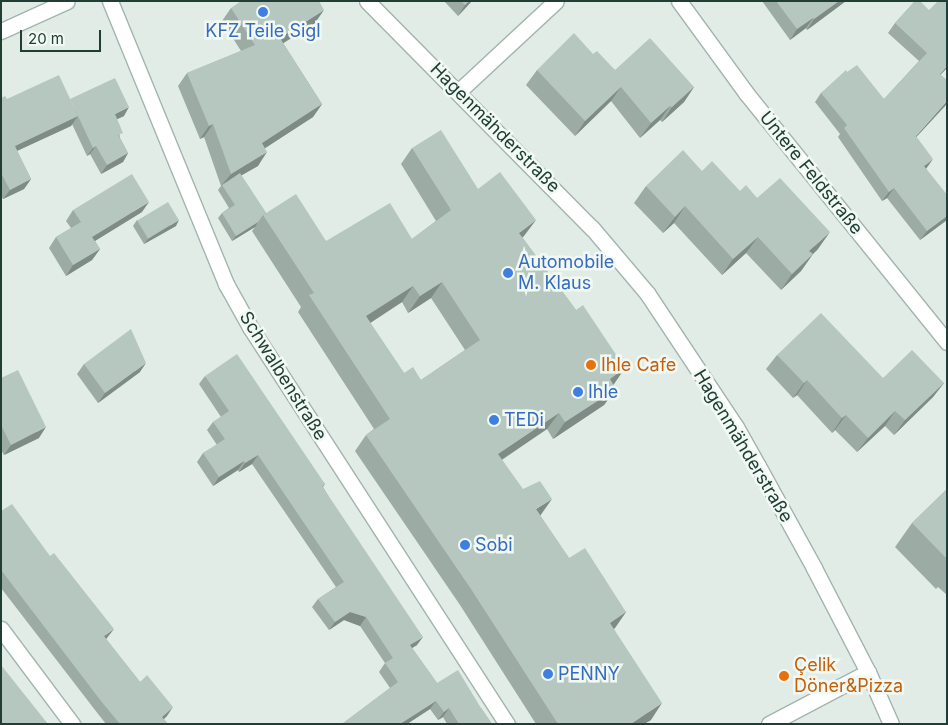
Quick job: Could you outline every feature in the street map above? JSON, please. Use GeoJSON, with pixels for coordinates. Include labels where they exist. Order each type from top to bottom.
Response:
{"type":"FeatureCollection","features":[{"type":"Feature","properties":{"kind":"street"},"geometry":{"type":"LineString","coordinates":[[1,31],[66,1]]}},
{"type":"Feature","properties":{"kind":"street","name":"Schwalbenstraße"},"geometry":{"type":"LineString","coordinates":[[110,1],[226,284],[250,327],[507,724]]}},
{"type":"Feature","properties":{"kind":"street","name":"Hagenmähderstraße"},"geometry":{"type":"LineString","coordinates":[[367,1],[459,91],[592,228],[646,293],[736,427],[814,568],[868,672],[891,724]]}},
{"type":"Feature","properties":{"kind":"street"},"geometry":{"type":"LineString","coordinates":[[459,91],[556,1]]}},
{"type":"Feature","properties":{"kind":"street","name":"Untere Feldstraße"},"geometry":{"type":"LineString","coordinates":[[679,1],[746,93],[947,342]]}},
{"type":"Feature","properties":{"kind":"street"},"geometry":{"type":"LineString","coordinates":[[1,629],[72,724]]}},
{"type":"Feature","properties":{"kind":"street"},"geometry":{"type":"LineString","coordinates":[[769,724],[868,672]]}},
{"type":"Feature","properties":{"kind":"building"},"geometry":{"type":"Polygon","coordinates":[[[241,1],[319,1],[324,10],[280,38],[322,104],[262,143],[267,152],[231,174],[213,124],[209,126],[187,73],[255,45],[231,8],[241,1]]]}},
{"type":"Feature","properties":{"kind":"building"},"geometry":{"type":"Polygon","coordinates":[[[461,1],[469,1],[465,5],[461,1]]]}},
{"type":"Feature","properties":{"kind":"building"},"geometry":{"type":"Polygon","coordinates":[[[776,1],[839,1],[797,29],[776,1]]]}},
{"type":"Feature","properties":{"kind":"building"},"geometry":{"type":"Polygon","coordinates":[[[915,1],[920,1],[929,10],[938,1],[947,1],[947,66],[940,74],[947,80],[947,101],[916,136],[933,159],[924,166],[947,195],[947,216],[927,231],[894,188],[889,192],[844,128],[847,125],[821,93],[846,70],[847,72],[857,65],[884,99],[927,53],[895,23],[915,1]]]}},
{"type":"Feature","properties":{"kind":"building"},"geometry":{"type":"Polygon","coordinates":[[[574,33],[593,54],[597,51],[615,70],[650,38],[694,87],[651,123],[621,87],[585,121],[537,70],[574,33]]]}},
{"type":"Feature","properties":{"kind":"building"},"geometry":{"type":"Polygon","coordinates":[[[59,75],[78,116],[15,146],[31,179],[10,190],[1,173],[1,98],[5,96],[7,99],[59,75]]]}},
{"type":"Feature","properties":{"kind":"building"},"geometry":{"type":"Polygon","coordinates":[[[115,78],[129,107],[115,114],[123,133],[118,135],[128,153],[107,165],[96,146],[93,148],[70,99],[115,78]]]}},
{"type":"Feature","properties":{"kind":"building"},"geometry":{"type":"Polygon","coordinates":[[[441,130],[478,189],[500,172],[536,220],[519,233],[576,310],[583,305],[625,368],[610,379],[616,389],[565,422],[559,413],[498,454],[523,489],[540,481],[552,499],[536,509],[569,558],[585,548],[626,612],[610,623],[662,703],[631,724],[558,724],[471,589],[366,435],[390,419],[309,295],[314,293],[263,215],[296,194],[326,241],[390,203],[412,239],[451,210],[412,148],[441,130]],[[442,282],[420,296],[413,286],[366,316],[404,373],[413,367],[421,380],[480,340],[442,282]]]}},
{"type":"Feature","properties":{"kind":"building"},"geometry":{"type":"Polygon","coordinates":[[[683,150],[702,171],[712,161],[740,191],[746,185],[757,198],[780,178],[830,232],[809,251],[813,254],[792,274],[758,237],[733,259],[685,206],[675,217],[646,186],[683,150]]]}},
{"type":"Feature","properties":{"kind":"building"},"geometry":{"type":"Polygon","coordinates":[[[240,173],[266,213],[258,222],[236,236],[222,213],[235,205],[222,185],[240,173]]]}},
{"type":"Feature","properties":{"kind":"building"},"geometry":{"type":"Polygon","coordinates":[[[132,174],[149,202],[92,237],[100,249],[73,265],[56,237],[81,222],[73,210],[132,174]]]}},
{"type":"Feature","properties":{"kind":"building"},"geometry":{"type":"Polygon","coordinates":[[[168,202],[179,220],[148,239],[137,221],[168,202]]]}},
{"type":"Feature","properties":{"kind":"building"},"geometry":{"type":"Polygon","coordinates":[[[821,313],[883,378],[912,350],[944,383],[905,420],[895,411],[868,438],[846,415],[842,418],[807,380],[804,383],[777,355],[821,313]]]}},
{"type":"Feature","properties":{"kind":"building"},"geometry":{"type":"Polygon","coordinates":[[[131,329],[146,363],[105,393],[84,364],[131,329]]]}},
{"type":"Feature","properties":{"kind":"building"},"geometry":{"type":"Polygon","coordinates":[[[237,354],[325,484],[322,486],[423,637],[410,645],[437,683],[458,670],[492,724],[459,724],[449,708],[444,712],[436,701],[400,724],[342,724],[398,682],[385,663],[393,658],[366,617],[350,612],[335,622],[318,599],[344,582],[258,455],[245,463],[244,461],[219,477],[203,453],[225,439],[213,422],[229,411],[205,376],[237,354]]]}},
{"type":"Feature","properties":{"kind":"building"},"geometry":{"type":"Polygon","coordinates":[[[18,370],[46,427],[11,445],[1,425],[1,378],[18,370]]]}},
{"type":"Feature","properties":{"kind":"building"},"geometry":{"type":"Polygon","coordinates":[[[947,489],[947,559],[912,523],[947,489]]]}},
{"type":"Feature","properties":{"kind":"building"},"geometry":{"type":"Polygon","coordinates":[[[12,504],[50,556],[54,553],[114,629],[104,636],[140,682],[147,675],[173,707],[162,717],[168,724],[120,724],[1,570],[1,511],[12,504]]]}},
{"type":"Feature","properties":{"kind":"building"},"geometry":{"type":"Polygon","coordinates":[[[1,665],[48,724],[1,723],[1,665]]]}},
{"type":"Feature","properties":{"kind":"place","name":"KFZ Teile Sigl"},"geometry":{"type":"Point","coordinates":[263,12]}},
{"type":"Feature","properties":{"kind":"place","name":"Automobile M. Klaus"},"geometry":{"type":"Point","coordinates":[508,273]}},
{"type":"Feature","properties":{"kind":"place","name":"Ihle Cafe"},"geometry":{"type":"Point","coordinates":[591,365]}},
{"type":"Feature","properties":{"kind":"place","name":"Ihle"},"geometry":{"type":"Point","coordinates":[578,392]}},
{"type":"Feature","properties":{"kind":"place","name":"TEDi"},"geometry":{"type":"Point","coordinates":[494,420]}},
{"type":"Feature","properties":{"kind":"place","name":"Sobi"},"geometry":{"type":"Point","coordinates":[465,545]}},
{"type":"Feature","properties":{"kind":"place","name":"PENNY"},"geometry":{"type":"Point","coordinates":[548,674]}},
{"type":"Feature","properties":{"kind":"place","name":"Çelik Döner&Pizza"},"geometry":{"type":"Point","coordinates":[784,676]}}]}
